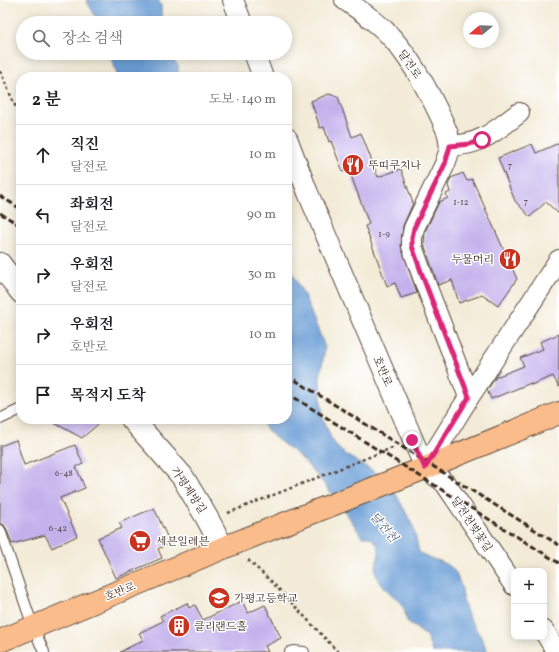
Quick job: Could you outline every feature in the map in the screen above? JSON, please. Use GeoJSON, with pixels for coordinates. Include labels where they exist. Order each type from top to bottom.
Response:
{"type":"FeatureCollection","features":[{"type":"Feature","properties":{"kind":"main road"},"geometry":{"type":"LineString","coordinates":[[425,468],[559,413]]}},
{"type":"Feature","properties":{"kind":"main road","name":"호반로"},"geometry":{"type":"LineString","coordinates":[[0,641],[232,545],[425,468]]}},
{"type":"Feature","properties":{"kind":"street"},"geometry":{"type":"LineString","coordinates":[[233,0],[239,16]]}},
{"type":"Feature","properties":{"kind":"street","name":"달전로"},"geometry":{"type":"LineString","coordinates":[[345,0],[378,24],[393,39],[410,62],[446,127],[450,146],[445,164],[414,228],[412,242],[424,280],[469,397]]}},
{"type":"Feature","properties":{"kind":"street"},"geometry":{"type":"LineString","coordinates":[[257,60],[261,72]]}},
{"type":"Feature","properties":{"kind":"street"},"geometry":{"type":"LineString","coordinates":[[450,146],[470,144],[482,140],[519,113]]}},
{"type":"Feature","properties":{"kind":"street","name":"호반로"},"geometry":{"type":"LineString","coordinates":[[292,151],[317,215],[425,468]]}},
{"type":"Feature","properties":{"kind":"street"},"geometry":{"type":"LineString","coordinates":[[425,468],[469,397],[559,260]]}},
{"type":"Feature","properties":{"kind":"street"},"geometry":{"type":"LineString","coordinates":[[0,264],[16,285]]}},
{"type":"Feature","properties":{"kind":"street","name":"가평제방길"},"geometry":{"type":"LineString","coordinates":[[136,424],[182,476],[207,518],[232,545]]}},
{"type":"Feature","properties":{"kind":"street","name":"달전천벚꽃길"},"geometry":{"type":"LineString","coordinates":[[425,468],[445,483],[511,581]]}},
{"type":"Feature","properties":{"kind":"street"},"geometry":{"type":"LineString","coordinates":[[547,636],[557,652]]}},
{"type":"Feature","properties":{"kind":"lane"},"geometry":{"type":"LineString","coordinates":[[0,420],[16,412]]}},
{"type":"Feature","properties":{"kind":"lane"},"geometry":{"type":"LineString","coordinates":[[0,530],[33,627],[44,652]]}},
{"type":"Feature","properties":{"kind":"lane"},"geometry":{"type":"LineString","coordinates":[[290,652],[304,652]]}},
{"type":"Feature","properties":{"kind":"path"},"geometry":{"type":"LineString","coordinates":[[0,71],[16,108]]}},
{"type":"Feature","properties":{"kind":"path"},"geometry":{"type":"LineString","coordinates":[[228,512],[392,448]]}},
{"type":"Feature","properties":{"kind":"path"},"geometry":{"type":"LineString","coordinates":[[232,545],[271,580],[338,652]]}},
{"type":"Feature","properties":{"kind":"water"},"geometry":{"type":"Polygon","coordinates":[[[86,0],[158,0],[161,5],[162,16],[95,16],[86,0]]]}},
{"type":"Feature","properties":{"kind":"water"},"geometry":{"type":"Polygon","coordinates":[[[112,60],[173,60],[178,66],[179,72],[116,72],[112,60]]]}},
{"type":"Feature","properties":{"kind":"water","name":"달전천"},"geometry":{"type":"Polygon","coordinates":[[[292,273],[304,295],[325,347],[320,379],[321,400],[323,418],[331,438],[338,448],[346,455],[378,474],[395,492],[413,526],[419,552],[428,558],[440,561],[451,567],[456,573],[462,589],[464,603],[469,618],[481,637],[488,652],[432,652],[427,637],[407,621],[403,607],[378,579],[375,571],[379,550],[376,543],[370,537],[362,537],[335,498],[312,470],[299,456],[274,437],[263,424],[292,424],[292,273]]]}},
{"type":"Feature","properties":{"kind":"building"},"geometry":{"type":"Polygon","coordinates":[[[329,94],[338,97],[352,137],[361,133],[378,177],[401,169],[413,203],[403,226],[401,246],[417,293],[401,298],[395,283],[387,286],[365,226],[369,224],[349,170],[343,172],[331,141],[329,142],[324,127],[320,128],[311,101],[329,94]]]}},
{"type":"Feature","properties":{"kind":"building"},"geometry":{"type":"Polygon","coordinates":[[[559,143],[559,214],[546,202],[530,217],[515,201],[498,158],[532,144],[536,153],[559,143]]]}},
{"type":"Feature","properties":{"kind":"building"},"geometry":{"type":"Polygon","coordinates":[[[463,173],[467,181],[472,179],[517,279],[498,306],[482,295],[459,303],[452,280],[438,285],[424,244],[425,232],[439,202],[448,198],[446,194],[450,192],[448,185],[451,178],[463,173]]]}},
{"type":"Feature","properties":{"kind":"building"},"geometry":{"type":"Polygon","coordinates":[[[559,334],[559,387],[553,376],[491,399],[487,390],[496,377],[524,366],[520,358],[543,349],[540,342],[559,334]]]}},
{"type":"Feature","properties":{"kind":"building"},"geometry":{"type":"Polygon","coordinates":[[[56,424],[98,424],[82,438],[56,424]]]}},
{"type":"Feature","properties":{"kind":"building"},"geometry":{"type":"Polygon","coordinates":[[[16,440],[24,465],[75,445],[83,464],[76,467],[85,488],[60,498],[77,536],[52,548],[45,535],[12,544],[6,528],[4,525],[0,524],[0,446],[16,440]]]}},
{"type":"Feature","properties":{"kind":"building"},"geometry":{"type":"Polygon","coordinates":[[[154,508],[170,543],[158,549],[162,558],[116,578],[98,538],[122,528],[119,523],[154,508]]]}},
{"type":"Feature","properties":{"kind":"building"},"geometry":{"type":"Polygon","coordinates":[[[242,601],[248,613],[265,605],[281,638],[265,646],[268,652],[120,652],[143,640],[139,633],[163,621],[160,616],[187,603],[189,608],[195,605],[203,620],[242,601]]]}},
{"type":"Feature","properties":{"kind":"railway"},"geometry":{"type":"LineString","coordinates":[[0,196],[16,206]]}},
{"type":"Feature","properties":{"kind":"railway"},"geometry":{"type":"LineString","coordinates":[[0,213],[16,223]]}},
{"type":"Feature","properties":{"kind":"railway"},"geometry":{"type":"LineString","coordinates":[[292,378],[559,545]]}},
{"type":"Feature","properties":{"kind":"railway"},"geometry":{"type":"LineString","coordinates":[[292,396],[559,563]]}},
{"type":"Feature","properties":{"kind":"place","name":"뚜띠쿠치나"},"geometry":{"type":"Point","coordinates":[353,165]}},
{"type":"Feature","properties":{"kind":"place","name":"두물머리"},"geometry":{"type":"Point","coordinates":[510,259]}},
{"type":"Feature","properties":{"kind":"place","name":"세븐일레븐"},"geometry":{"type":"Point","coordinates":[140,541]}},
{"type":"Feature","properties":{"kind":"place","name":"가평고등학교"},"geometry":{"type":"Point","coordinates":[219,598]}},
{"type":"Feature","properties":{"kind":"place","name":"클리랜드홀"},"geometry":{"type":"Point","coordinates":[179,626]}},
{"type":"Feature","properties":{"kind":"route"},"geometry":{"type":"LineString","coordinates":[[412,440],[425,468],[469,397],[412,246],[414,228],[445,164],[450,146],[470,144],[482,140]]}}]}
